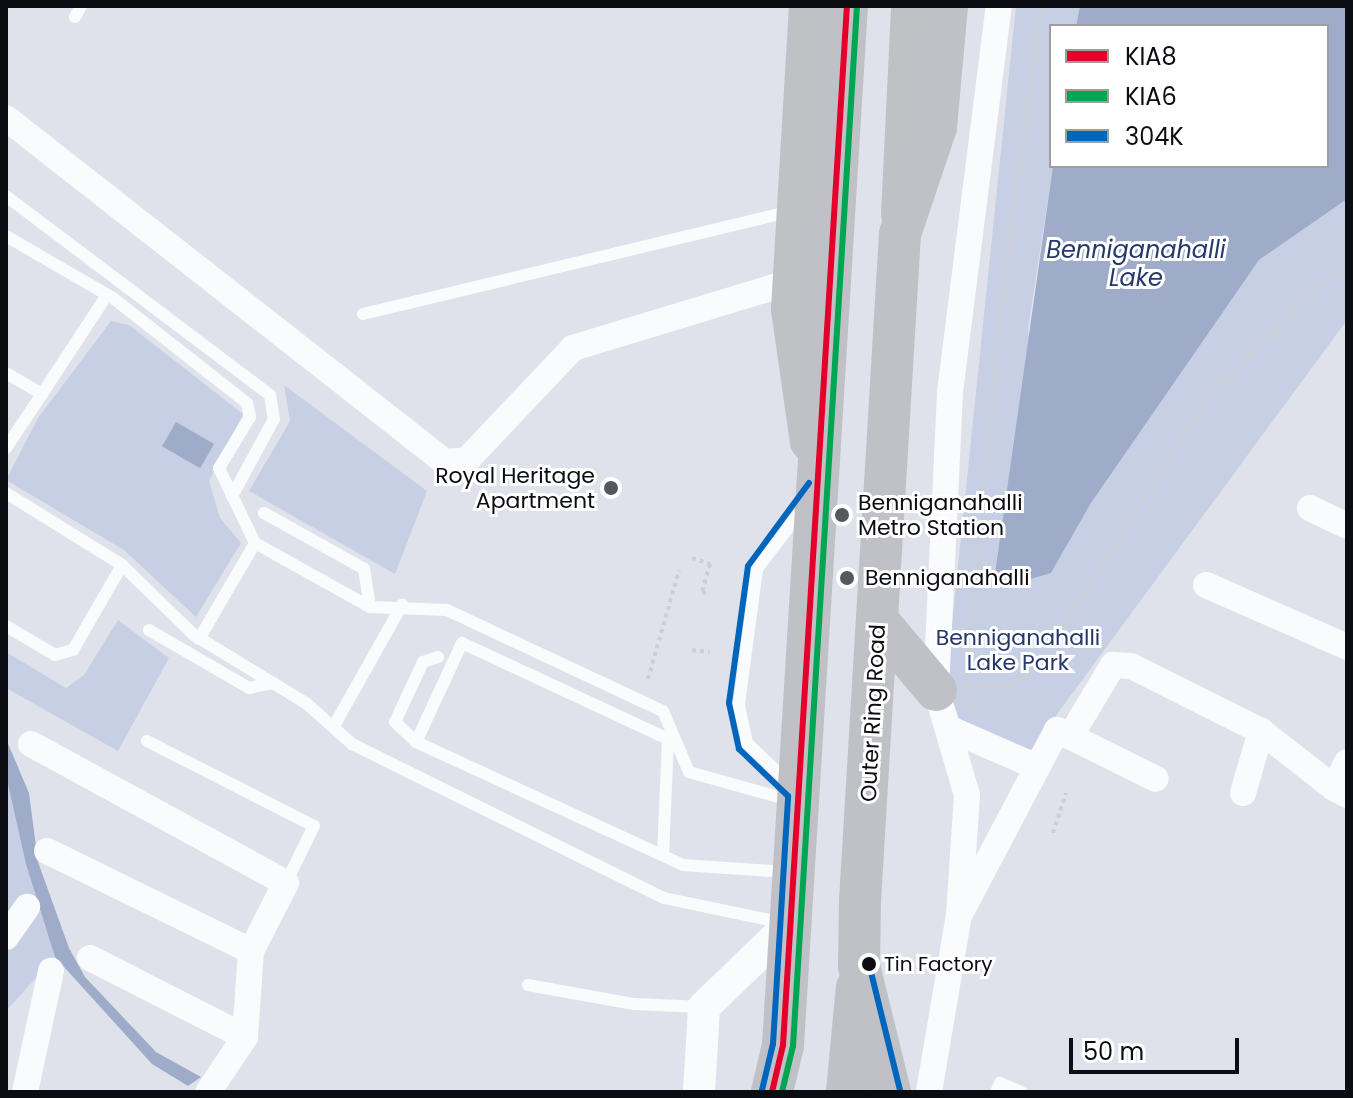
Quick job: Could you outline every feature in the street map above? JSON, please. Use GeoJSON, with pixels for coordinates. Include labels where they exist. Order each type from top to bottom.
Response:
{"type":"FeatureCollection","features":[{"type":"Feature","properties":{"kind":"highway"},"geometry":{"type":"LineString","coordinates":[[772,1092],[783,1045],[817,489],[810,277],[847,6]]}},
{"type":"Feature","properties":{"kind":"highway","name":"Outer Ring Road"},"geometry":{"type":"LineString","coordinates":[[890,1092],[859,966],[900,234],[936,127],[947,6]]}},
{"type":"Feature","properties":{"kind":"highway"},"geometry":{"type":"LineString","coordinates":[[878,621],[942,709]]}},
{"type":"Feature","properties":{"kind":"highway"},"geometry":{"type":"LineString","coordinates":[[847,1092],[859,966]]}},
{"type":"Feature","properties":{"kind":"highway"},"geometry":{"type":"LineString","coordinates":[[783,1045],[798,1092]]}},
{"type":"Feature","properties":{"kind":"main road"},"geometry":{"type":"LineString","coordinates":[[809,6],[798,210],[810,277]]}},
{"type":"Feature","properties":{"kind":"main road"},"geometry":{"type":"LineString","coordinates":[[900,234],[911,6]]}},
{"type":"Feature","properties":{"kind":"street"},"geometry":{"type":"LineString","coordinates":[[929,1092],[959,915],[967,795],[942,709],[950,392],[999,6]]}},
{"type":"Feature","properties":{"kind":"street"},"geometry":{"type":"LineString","coordinates":[[6,118],[445,462],[467,460],[573,348],[810,277]]}},
{"type":"Feature","properties":{"kind":"street"},"geometry":{"type":"LineString","coordinates":[[1310,508],[1347,526]]}},
{"type":"Feature","properties":{"kind":"street"},"geometry":{"type":"LineString","coordinates":[[1206,585],[1347,647]]}},
{"type":"Feature","properties":{"kind":"street"},"geometry":{"type":"LineString","coordinates":[[1071,735],[1113,665],[1158,678],[1261,731],[1340,791],[1347,762]]}},
{"type":"Feature","properties":{"kind":"street"},"geometry":{"type":"LineString","coordinates":[[942,709],[1035,766]]}},
{"type":"Feature","properties":{"kind":"street"},"geometry":{"type":"LineString","coordinates":[[959,915],[1035,766],[1057,730],[1156,779]]}},
{"type":"Feature","properties":{"kind":"street"},"geometry":{"type":"LineString","coordinates":[[1243,793],[1261,731]]}},
{"type":"Feature","properties":{"kind":"street"},"geometry":{"type":"LineString","coordinates":[[31,744],[286,883],[251,951],[245,1037],[211,1088]]}},
{"type":"Feature","properties":{"kind":"street"},"geometry":{"type":"LineString","coordinates":[[47,851],[251,951]]}},
{"type":"Feature","properties":{"kind":"street"},"geometry":{"type":"LineString","coordinates":[[6,937],[27,907]]}},
{"type":"Feature","properties":{"kind":"street"},"geometry":{"type":"LineString","coordinates":[[699,1092],[704,1007],[790,924]]}},
{"type":"Feature","properties":{"kind":"street"},"geometry":{"type":"LineString","coordinates":[[90,958],[245,1037]]}},
{"type":"Feature","properties":{"kind":"street"},"geometry":{"type":"LineString","coordinates":[[25,1092],[51,971]]}},
{"type":"Feature","properties":{"kind":"lane"},"geometry":{"type":"LineString","coordinates":[[6,196],[270,395],[274,419],[232,496]]}},
{"type":"Feature","properties":{"kind":"lane"},"geometry":{"type":"LineString","coordinates":[[363,314],[798,210]]}},
{"type":"Feature","properties":{"kind":"lane"},"geometry":{"type":"LineString","coordinates":[[6,236],[107,295],[247,403],[250,417],[219,468],[255,543],[370,607],[402,605],[447,610],[663,711],[689,772],[797,796]]}},
{"type":"Feature","properties":{"kind":"lane"},"geometry":{"type":"LineString","coordinates":[[6,448],[107,295]]}},
{"type":"Feature","properties":{"kind":"lane"},"geometry":{"type":"LineString","coordinates":[[6,373],[42,394]]}},
{"type":"Feature","properties":{"kind":"lane"},"geometry":{"type":"LineString","coordinates":[[797,796],[747,743],[739,704],[757,569],[817,489]]}},
{"type":"Feature","properties":{"kind":"lane"},"geometry":{"type":"LineString","coordinates":[[6,493],[122,565],[199,639],[335,724],[352,744],[664,898],[790,924]]}},
{"type":"Feature","properties":{"kind":"lane"},"geometry":{"type":"LineString","coordinates":[[264,513],[364,569],[370,607]]}},
{"type":"Feature","properties":{"kind":"lane"},"geometry":{"type":"LineString","coordinates":[[199,639],[255,543]]}},
{"type":"Feature","properties":{"kind":"lane"},"geometry":{"type":"LineString","coordinates":[[6,626],[55,655],[73,650],[122,565]]}},
{"type":"Feature","properties":{"kind":"lane"},"geometry":{"type":"LineString","coordinates":[[335,724],[402,605]]}},
{"type":"Feature","properties":{"kind":"lane"},"geometry":{"type":"LineString","coordinates":[[149,630],[249,688],[273,683]]}},
{"type":"Feature","properties":{"kind":"lane"},"geometry":{"type":"LineString","coordinates":[[416,742],[462,643],[668,739],[663,855]]}},
{"type":"Feature","properties":{"kind":"lane"},"geometry":{"type":"LineString","coordinates":[[438,657],[423,662],[395,722],[416,742],[683,865],[793,872]]}},
{"type":"Feature","properties":{"kind":"lane"},"geometry":{"type":"LineString","coordinates":[[147,741],[314,826],[286,883]]}},
{"type":"Feature","properties":{"kind":"lane"},"geometry":{"type":"LineString","coordinates":[[528,985],[634,1004],[704,1007]]}},
{"type":"Feature","properties":{"kind":"lane"},"geometry":{"type":"LineString","coordinates":[[996,1092],[1000,1083],[1021,1092]]}},
{"type":"Feature","properties":{"kind":"path"},"geometry":{"type":"LineString","coordinates":[[1041,6],[1005,273],[967,687],[1014,685],[1041,661],[1209,395],[1318,287],[1347,269]]}},
{"type":"Feature","properties":{"kind":"path"},"geometry":{"type":"LineString","coordinates":[[694,551],[691,560],[710,564],[702,592],[710,594]]}},
{"type":"Feature","properties":{"kind":"path"},"geometry":{"type":"LineString","coordinates":[[648,679],[679,570]]}},
{"type":"Feature","properties":{"kind":"path"},"geometry":{"type":"LineString","coordinates":[[692,650],[710,652]]}},
{"type":"Feature","properties":{"kind":"path"},"geometry":{"type":"LineString","coordinates":[[1053,833],[1066,793]]}},
{"type":"Feature","properties":{"kind":"green space","name":"Benniganahalli Lake Park"},"geometry":{"type":"Polygon","coordinates":[[[1016,6],[1080,6],[1076,24],[1049,24],[1049,168],[1053,168],[1028,329],[1051,573],[1091,503],[1259,260],[1347,199],[1347,320],[1027,755],[961,724],[946,682],[1016,6]]]}},
{"type":"Feature","properties":{"kind":"green space"},"geometry":{"type":"Polygon","coordinates":[[[111,321],[129,325],[243,414],[209,481],[220,518],[241,543],[196,617],[124,550],[6,480],[38,418],[111,321]]]}},
{"type":"Feature","properties":{"kind":"green space"},"geometry":{"type":"Polygon","coordinates":[[[284,385],[427,491],[395,574],[249,491],[290,421],[284,385]]]}},
{"type":"Feature","properties":{"kind":"green space"},"geometry":{"type":"Polygon","coordinates":[[[118,620],[169,658],[118,751],[6,688],[6,652],[66,688],[84,675],[118,620]]]}},
{"type":"Feature","properties":{"kind":"green space"},"geometry":{"type":"Polygon","coordinates":[[[6,775],[55,957],[6,1011],[6,775]]]}},
{"type":"Feature","properties":{"kind":"water","name":"Benniganahalli Lake"},"geometry":{"type":"Polygon","coordinates":[[[1080,6],[1347,6],[1347,199],[1259,260],[1091,503],[1051,573],[1020,582],[995,574],[1053,168],[1329,168],[1329,24],[1076,24],[1080,6]]]}},
{"type":"Feature","properties":{"kind":"water"},"geometry":{"type":"Polygon","coordinates":[[[176,422],[214,444],[200,468],[162,446],[176,422]]]}},
{"type":"Feature","properties":{"kind":"water"},"geometry":{"type":"Polygon","coordinates":[[[6,739],[29,793],[38,862],[69,948],[85,977],[156,1052],[201,1077],[188,1086],[152,1064],[55,957],[26,864],[6,775],[6,739]]]}},
{"type":"Feature","properties":{"kind":"transit line","name":"KIA8"},"geometry":{"type":"LineString","coordinates":[[772,1092],[783,1045],[847,6]]}},
{"type":"Feature","properties":{"kind":"transit line","name":"KIA6"},"geometry":{"type":"LineString","coordinates":[[782,1092],[793,1046],[857,7]]}},
{"type":"Feature","properties":{"kind":"transit line","name":"304K"},"geometry":{"type":"LineString","coordinates":[[762,1090],[773,1044],[788,796],[739,749],[729,703],[748,566],[809,483]]}},
{"type":"Feature","properties":{"kind":"transit line","name":"304K"},"geometry":{"type":"LineString","coordinates":[[869,964],[900,1090]]}},
{"type":"Feature","properties":{"kind":"place","name":"Royal Heritage Apartment"},"geometry":{"type":"Point","coordinates":[611,488]}},
{"type":"Feature","properties":{"kind":"place","name":"Benniganahalli Metro Station"},"geometry":{"type":"Point","coordinates":[842,515]}},
{"type":"Feature","properties":{"kind":"place","name":"Benniganahalli"},"geometry":{"type":"Point","coordinates":[847,578]}},
{"type":"Feature","properties":{"kind":"place","name":"Tin Factory"},"geometry":{"type":"Point","coordinates":[869,964]}}]}
